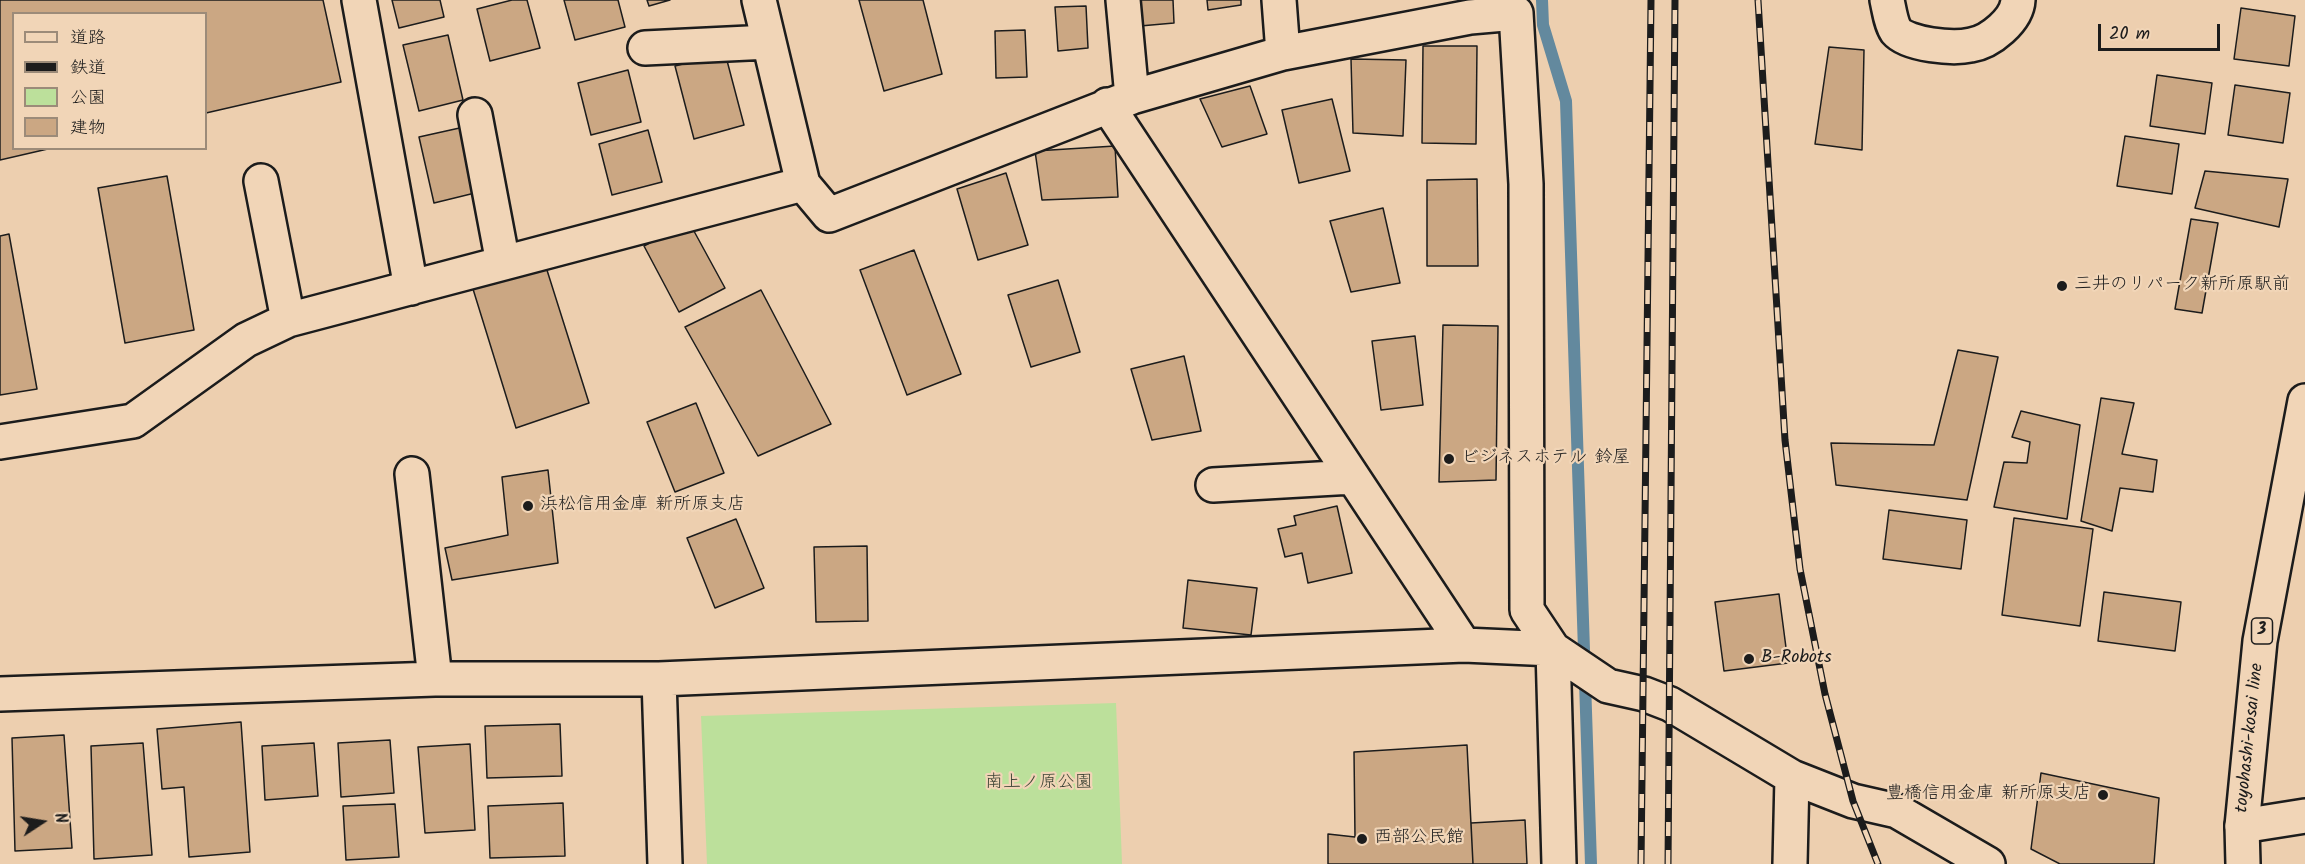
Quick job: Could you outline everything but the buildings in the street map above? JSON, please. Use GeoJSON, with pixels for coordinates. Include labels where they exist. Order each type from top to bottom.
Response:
{"type":"FeatureCollection","features":[{"type":"Feature","properties":{"kind":"street"},"geometry":{"type":"LineString","coordinates":[[359,0],[411,288]]}},
{"type":"Feature","properties":{"kind":"street"},"geometry":{"type":"LineString","coordinates":[[759,0],[803,184],[829,215],[1119,101],[1283,53],[1515,7],[1526,184],[1527,610],[1556,651],[1606,685],[1644,693],[1670,704],[1792,777],[1853,801],[1897,811],[1988,864]]}},
{"type":"Feature","properties":{"kind":"street"},"geometry":{"type":"LineString","coordinates":[[1123,0],[1119,101],[1353,477],[1464,645]]}},
{"type":"Feature","properties":{"kind":"street"},"geometry":{"type":"LineString","coordinates":[[1279,0],[1283,53]]}},
{"type":"Feature","properties":{"kind":"street"},"geometry":{"type":"LineString","coordinates":[[1887,0],[1895,30],[1913,43],[1972,45],[2002,29],[2018,8],[2018,0]]}},
{"type":"Feature","properties":{"kind":"street"},"geometry":{"type":"LineString","coordinates":[[645,48],[769,42]]}},
{"type":"Feature","properties":{"kind":"street"},"geometry":{"type":"LineString","coordinates":[[475,115],[503,263]]}},
{"type":"Feature","properties":{"kind":"street"},"geometry":{"type":"LineString","coordinates":[[261,181],[288,320]]}},
{"type":"Feature","properties":{"kind":"street"},"geometry":{"type":"LineString","coordinates":[[0,442],[133,421],[246,340],[288,320],[803,184]]}},
{"type":"Feature","properties":{"kind":"street","name":"toyohashi-kosai line"},"geometry":{"type":"LineString","coordinates":[[2242,864],[2242,826],[2260,641],[2305,401]]}},
{"type":"Feature","properties":{"kind":"street"},"geometry":{"type":"LineString","coordinates":[[412,474],[435,679]]}},
{"type":"Feature","properties":{"kind":"street"},"geometry":{"type":"LineString","coordinates":[[1213,485],[1353,477]]}},
{"type":"Feature","properties":{"kind":"street"},"geometry":{"type":"LineString","coordinates":[[0,694],[435,679],[659,679],[1237,657],[1464,645],[1556,651]]}},
{"type":"Feature","properties":{"kind":"street"},"geometry":{"type":"LineString","coordinates":[[1556,651],[1558,864]]}},
{"type":"Feature","properties":{"kind":"street"},"geometry":{"type":"LineString","coordinates":[[659,679],[665,864]]}},
{"type":"Feature","properties":{"kind":"street"},"geometry":{"type":"LineString","coordinates":[[1790,864],[1792,777]]}},
{"type":"Feature","properties":{"kind":"street"},"geometry":{"type":"LineString","coordinates":[[2242,826],[2305,816]]}},
{"type":"Feature","properties":{"kind":"green space","name":"南上ノ原公園"},"geometry":{"type":"Polygon","coordinates":[[[1116,703],[1122,864],[707,864],[701,716],[1116,703]]]}},
{"type":"Feature","properties":{"kind":"waterway"},"geometry":{"type":"LineString","coordinates":[[1542,0],[1543,25],[1566,101],[1591,864]]}},
{"type":"Feature","properties":{"kind":"railway"},"geometry":{"type":"LineString","coordinates":[[1641,864],[1651,0]]}},
{"type":"Feature","properties":{"kind":"railway"},"geometry":{"type":"LineString","coordinates":[[1668,864],[1675,0]]}},
{"type":"Feature","properties":{"kind":"railway"},"geometry":{"type":"LineString","coordinates":[[1758,0],[1785,440],[1800,569],[1825,694],[1853,801],[1878,864]]}},
{"type":"Feature","properties":{"kind":"place","name":"三井のリパーク新所原駅前"},"geometry":{"type":"Point","coordinates":[2062,286]}},
{"type":"Feature","properties":{"kind":"place","name":"ビジネスホテル 鈴屋"},"geometry":{"type":"Point","coordinates":[1449,459]}},
{"type":"Feature","properties":{"kind":"place","name":"浜松信用金庫 新所原支店"},"geometry":{"type":"Point","coordinates":[528,506]}},
{"type":"Feature","properties":{"kind":"place","name":"B-Robots"},"geometry":{"type":"Point","coordinates":[1749,659]}},
{"type":"Feature","properties":{"kind":"place","name":"豊橋信用金庫 新所原支店"},"geometry":{"type":"Point","coordinates":[2103,795]}},
{"type":"Feature","properties":{"kind":"place","name":"西部公民館"},"geometry":{"type":"Point","coordinates":[1362,839]}}]}
